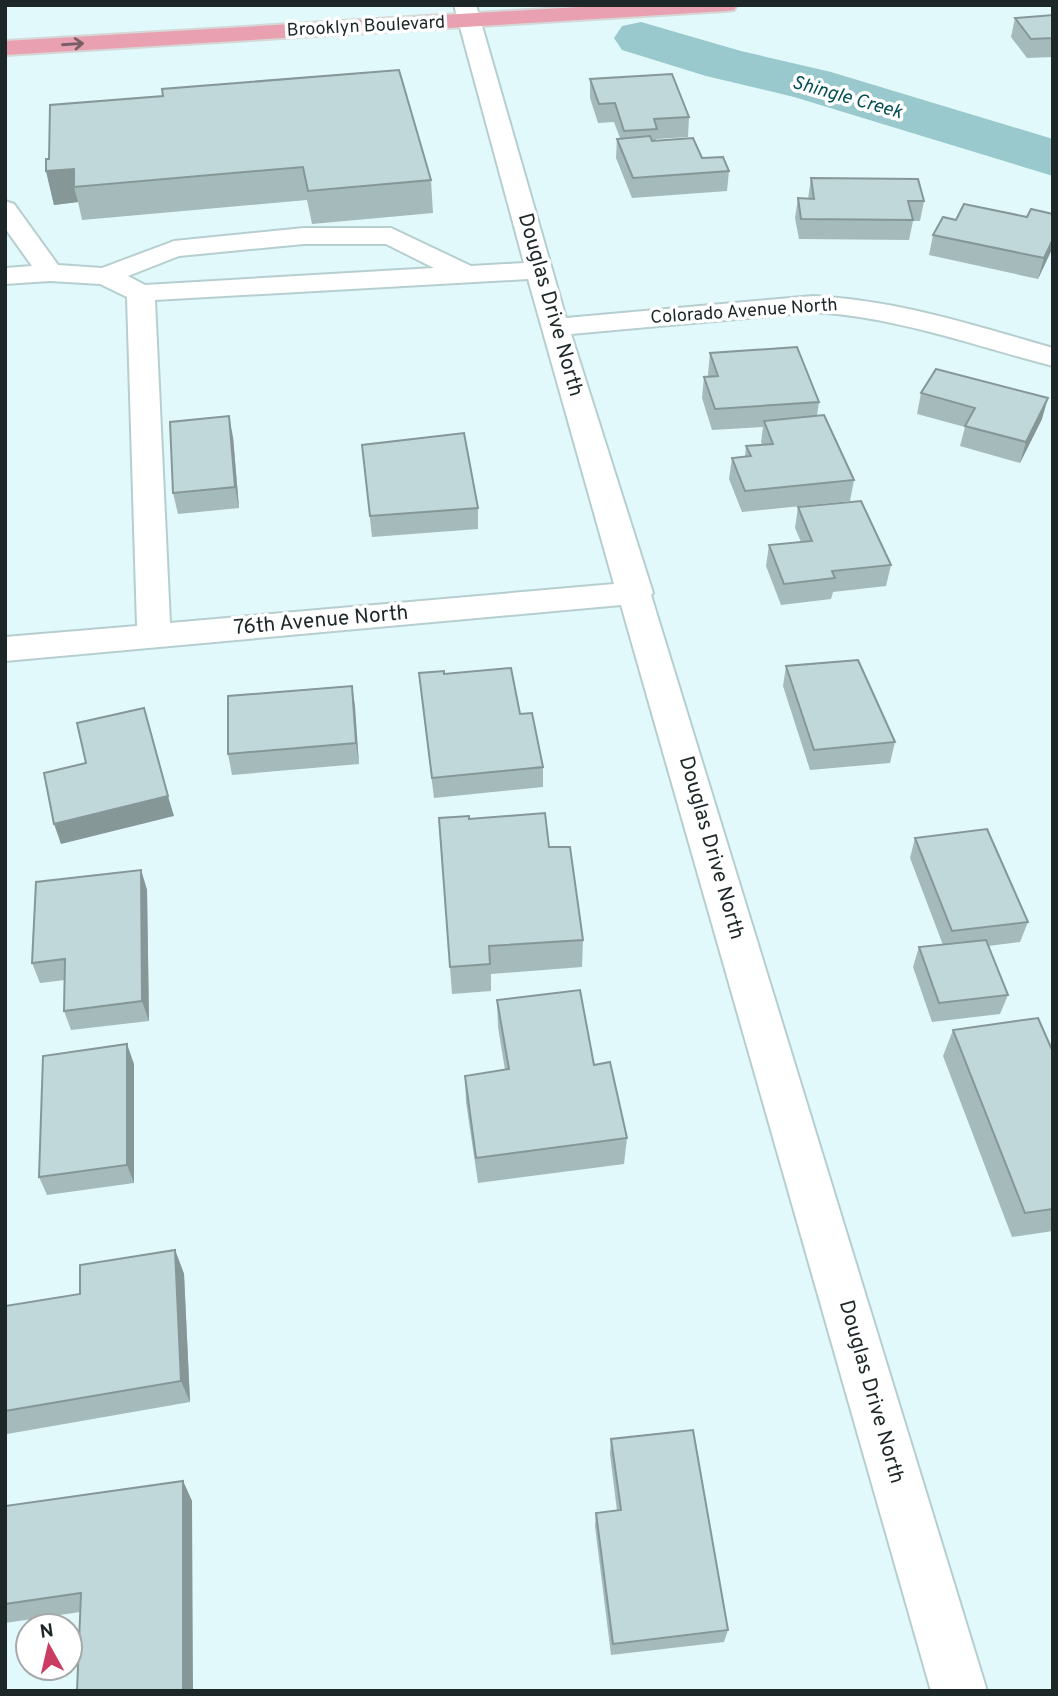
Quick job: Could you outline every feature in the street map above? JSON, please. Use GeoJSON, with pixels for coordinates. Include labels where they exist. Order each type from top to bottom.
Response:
{"type":"FeatureCollection","features":[{"type":"Feature","properties":{"kind":"main road","name":"Brooklyn Boulevard"},"geometry":{"type":"LineString","coordinates":[[5,48],[467,13],[726,5]]}},
{"type":"Feature","properties":{"kind":"street","name":"Douglas Drive North"},"geometry":{"type":"LineString","coordinates":[[467,13],[555,327],[960,1691]]}},
{"type":"Feature","properties":{"kind":"street"},"geometry":{"type":"LineString","coordinates":[[5,209],[50,273]]}},
{"type":"Feature","properties":{"kind":"street"},"geometry":{"type":"LineString","coordinates":[[105,276],[174,250],[304,236],[391,236],[466,274]]}},
{"type":"Feature","properties":{"kind":"street"},"geometry":{"type":"LineString","coordinates":[[5,276],[50,273],[105,276],[141,293],[540,270]]}},
{"type":"Feature","properties":{"kind":"street"},"geometry":{"type":"LineString","coordinates":[[141,293],[153,636]]}},
{"type":"Feature","properties":{"kind":"street","name":"Colorado Avenue North"},"geometry":{"type":"LineString","coordinates":[[555,327],[813,304],[855,304],[892,311],[1053,357]]}},
{"type":"Feature","properties":{"kind":"street","name":"76th Avenue North"},"geometry":{"type":"LineString","coordinates":[[5,649],[636,593]]}},
{"type":"Feature","properties":{"kind":"building"},"geometry":{"type":"Polygon","coordinates":[[[1053,15],[1053,38],[1031,39],[1015,18],[1053,15]]]}},
{"type":"Feature","properties":{"kind":"building"},"geometry":{"type":"Polygon","coordinates":[[[399,70],[431,180],[308,191],[303,167],[74,187],[74,169],[46,171],[46,159],[49,159],[50,105],[163,96],[162,89],[399,70]]]}},
{"type":"Feature","properties":{"kind":"building"},"geometry":{"type":"Polygon","coordinates":[[[672,74],[689,117],[654,119],[657,129],[624,131],[615,103],[599,104],[590,79],[672,74]]]}},
{"type":"Feature","properties":{"kind":"building"},"geometry":{"type":"Polygon","coordinates":[[[650,136],[652,141],[693,138],[702,158],[723,157],[729,171],[633,178],[617,139],[650,136]]]}},
{"type":"Feature","properties":{"kind":"building"},"geometry":{"type":"Polygon","coordinates":[[[811,178],[918,179],[924,201],[908,201],[913,220],[801,219],[798,198],[814,199],[811,178]]]}},
{"type":"Feature","properties":{"kind":"building"},"geometry":{"type":"Polygon","coordinates":[[[964,204],[1027,217],[1031,209],[1053,214],[1053,239],[1044,258],[933,235],[943,217],[956,220],[964,204]]]}},
{"type":"Feature","properties":{"kind":"building"},"geometry":{"type":"Polygon","coordinates":[[[797,347],[819,402],[715,409],[704,377],[718,376],[710,353],[797,347]]]}},
{"type":"Feature","properties":{"kind":"building"},"geometry":{"type":"Polygon","coordinates":[[[936,369],[1048,398],[1026,442],[965,426],[975,408],[921,393],[936,369]]]}},
{"type":"Feature","properties":{"kind":"building"},"geometry":{"type":"Polygon","coordinates":[[[824,415],[854,480],[745,491],[732,458],[751,456],[746,446],[773,444],[764,421],[824,415]]]}},
{"type":"Feature","properties":{"kind":"building"},"geometry":{"type":"Polygon","coordinates":[[[229,416],[235,487],[173,493],[170,422],[229,416]]]}},
{"type":"Feature","properties":{"kind":"building"},"geometry":{"type":"Polygon","coordinates":[[[464,433],[478,508],[370,516],[362,445],[464,433]]]}},
{"type":"Feature","properties":{"kind":"building"},"geometry":{"type":"Polygon","coordinates":[[[861,501],[891,565],[832,571],[835,578],[784,584],[769,545],[812,541],[798,507],[861,501]]]}},
{"type":"Feature","properties":{"kind":"building"},"geometry":{"type":"Polygon","coordinates":[[[858,660],[895,742],[814,750],[786,666],[858,660]]]}},
{"type":"Feature","properties":{"kind":"building"},"geometry":{"type":"Polygon","coordinates":[[[511,668],[520,714],[532,713],[543,767],[432,778],[419,673],[444,671],[444,674],[511,668]]]}},
{"type":"Feature","properties":{"kind":"building"},"geometry":{"type":"Polygon","coordinates":[[[352,686],[356,743],[228,754],[228,696],[352,686]]]}},
{"type":"Feature","properties":{"kind":"building"},"geometry":{"type":"Polygon","coordinates":[[[144,708],[168,796],[54,824],[44,773],[86,763],[77,723],[144,708]]]}},
{"type":"Feature","properties":{"kind":"building"},"geometry":{"type":"Polygon","coordinates":[[[545,813],[549,847],[570,847],[583,940],[489,946],[490,964],[450,967],[439,818],[469,816],[469,819],[545,813]]]}},
{"type":"Feature","properties":{"kind":"building"},"geometry":{"type":"Polygon","coordinates":[[[987,829],[1028,922],[952,931],[915,838],[987,829]]]}},
{"type":"Feature","properties":{"kind":"building"},"geometry":{"type":"Polygon","coordinates":[[[141,870],[142,1001],[64,1011],[65,959],[32,963],[36,882],[141,870]]]}},
{"type":"Feature","properties":{"kind":"building"},"geometry":{"type":"Polygon","coordinates":[[[986,940],[1008,995],[939,1003],[919,947],[986,940]]]}},
{"type":"Feature","properties":{"kind":"building"},"geometry":{"type":"Polygon","coordinates":[[[580,990],[594,1065],[610,1062],[627,1138],[476,1158],[465,1076],[509,1069],[497,1000],[580,990]]]}},
{"type":"Feature","properties":{"kind":"building"},"geometry":{"type":"Polygon","coordinates":[[[1038,1018],[1053,1052],[1053,1209],[1025,1213],[953,1030],[1038,1018]]]}},
{"type":"Feature","properties":{"kind":"building"},"geometry":{"type":"Polygon","coordinates":[[[127,1044],[127,1165],[39,1177],[43,1056],[127,1044]]]}},
{"type":"Feature","properties":{"kind":"building"},"geometry":{"type":"Polygon","coordinates":[[[175,1250],[181,1381],[5,1411],[5,1306],[80,1294],[80,1265],[175,1250]]]}},
{"type":"Feature","properties":{"kind":"building"},"geometry":{"type":"Polygon","coordinates":[[[693,1430],[728,1630],[613,1644],[596,1513],[621,1510],[611,1439],[693,1430]]]}},
{"type":"Feature","properties":{"kind":"building"},"geometry":{"type":"Polygon","coordinates":[[[183,1481],[183,1691],[77,1691],[77,1682],[84,1682],[84,1612],[80,1612],[81,1593],[5,1604],[5,1506],[183,1481]]]}},
{"type":"Feature","properties":{"kind":"waterway","name":"Shingle Creek"},"geometry":{"type":"LineString","coordinates":[[641,38],[726,64],[811,84],[1053,158]]}}]}
